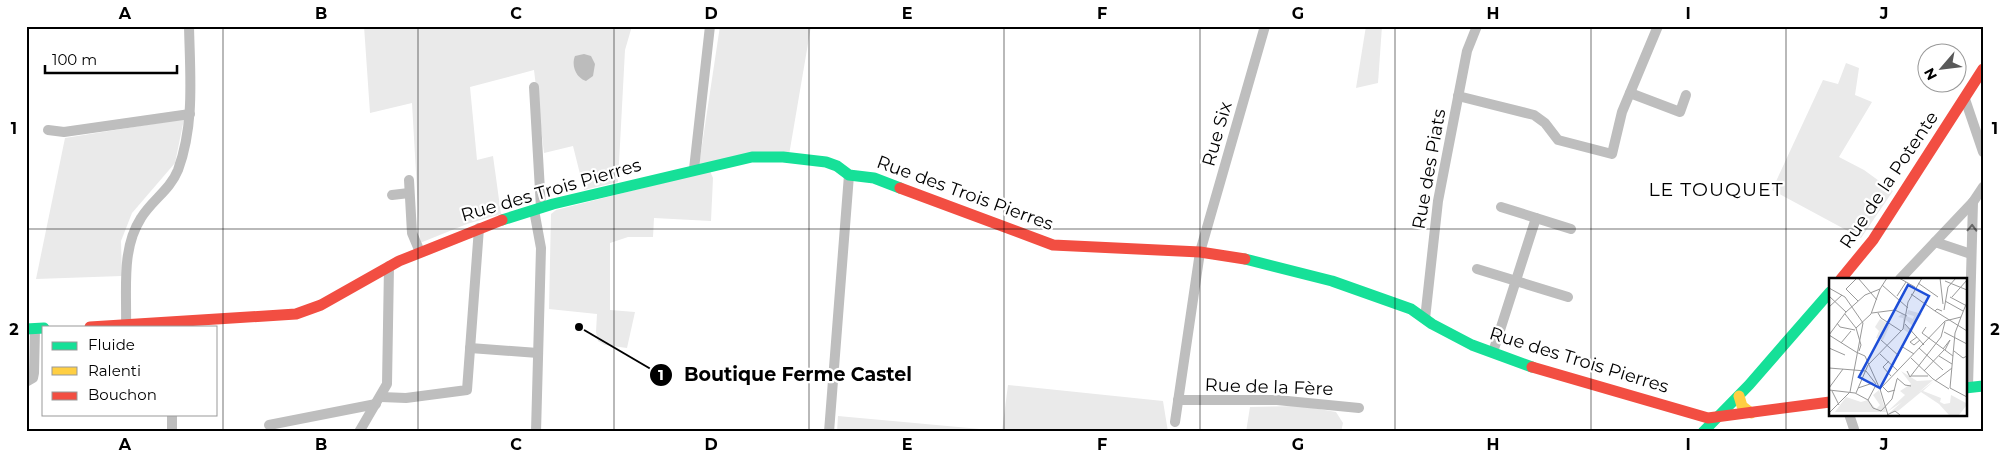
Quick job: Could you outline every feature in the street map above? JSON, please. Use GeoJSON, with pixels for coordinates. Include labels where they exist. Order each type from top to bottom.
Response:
{"type":"FeatureCollection","features":[{"type":"Feature","properties":{"kind":"street"},"geometry":{"type":"LineString","coordinates":[[126,326],[128,260],[131,239],[142,216],[173,182],[183,153],[190,114],[189,26]]}},
{"type":"Feature","properties":{"kind":"street"},"geometry":{"type":"LineString","coordinates":[[694,169],[710,26]]}},
{"type":"Feature","properties":{"kind":"street","name":"Rue Six"},"geometry":{"type":"LineString","coordinates":[[1200,252],[1265,26]]}},
{"type":"Feature","properties":{"kind":"street","name":"Rue des Piats"},"geometry":{"type":"LineString","coordinates":[[1425,319],[1438,201],[1467,51],[1477,26]]}},
{"type":"Feature","properties":{"kind":"street"},"geometry":{"type":"LineString","coordinates":[[1458,96],[1534,115],[1545,123],[1558,140],[1612,154],[1616,132],[1630,93],[1658,26]]}},
{"type":"Feature","properties":{"kind":"street","name":"Rue de la Potente"},"geometry":{"type":"LineString","coordinates":[[1842,278],[1873,240],[1983,69]]}},
{"type":"Feature","properties":{"kind":"street","name":"Rue de la Potente"},"geometry":{"type":"LineString","coordinates":[[1965,99],[1983,80]]}},
{"type":"Feature","properties":{"kind":"street"},"geometry":{"type":"LineString","coordinates":[[534,87],[541,248],[536,432]]}},
{"type":"Feature","properties":{"kind":"street"},"geometry":{"type":"LineString","coordinates":[[1630,93],[1680,112],[1686,95]]}},
{"type":"Feature","properties":{"kind":"street"},"geometry":{"type":"LineString","coordinates":[[1965,99],[1983,152]]}},
{"type":"Feature","properties":{"kind":"street"},"geometry":{"type":"LineString","coordinates":[[48,130],[64,132],[190,114]]}},
{"type":"Feature","properties":{"kind":"street","name":"Rue des Trois Pierres"},"geometry":{"type":"LineString","coordinates":[[126,326],[164,325],[296,314],[320,305],[389,266],[479,228],[538,209],[694,169],[752,157],[783,157],[826,162],[837,166],[849,175],[874,178],[1041,242],[1059,245],[1200,252],[1244,259],[1332,281],[1406,308],[1472,345],[1554,375],[1600,389],[1717,418],[1829,402]]}},
{"type":"Feature","properties":{"kind":"street"},"geometry":{"type":"LineString","coordinates":[[829,432],[849,175]]}},
{"type":"Feature","properties":{"kind":"street"},"geometry":{"type":"LineString","coordinates":[[409,180],[412,233],[420,252]]}},
{"type":"Feature","properties":{"kind":"street"},"geometry":{"type":"LineString","coordinates":[[1901,278],[1973,202],[1983,187]]}},
{"type":"Feature","properties":{"kind":"street"},"geometry":{"type":"LineString","coordinates":[[392,195],[409,193]]}},
{"type":"Feature","properties":{"kind":"street"},"geometry":{"type":"LineString","coordinates":[[1973,202],[1967,388],[1983,386]]}},
{"type":"Feature","properties":{"kind":"street"},"geometry":{"type":"LineString","coordinates":[[1501,206],[1571,229]]}},
{"type":"Feature","properties":{"kind":"street"},"geometry":{"type":"LineString","coordinates":[[1493,352],[1536,218]]}},
{"type":"Feature","properties":{"kind":"street"},"geometry":{"type":"LineString","coordinates":[[269,425],[378,400],[467,390],[479,228]]}},
{"type":"Feature","properties":{"kind":"street"},"geometry":{"type":"LineString","coordinates":[[1935,242],[1983,263]]}},
{"type":"Feature","properties":{"kind":"street","name":"Rue de la Fère"},"geometry":{"type":"LineString","coordinates":[[1175,422],[1200,252]]}},
{"type":"Feature","properties":{"kind":"street"},"geometry":{"type":"LineString","coordinates":[[359,432],[387,381],[389,266]]}},
{"type":"Feature","properties":{"kind":"street"},"geometry":{"type":"LineString","coordinates":[[1477,269],[1568,297]]}},
{"type":"Feature","properties":{"kind":"street"},"geometry":{"type":"LineString","coordinates":[[1703,432],[1739,396],[1829,293]]}},
{"type":"Feature","properties":{"kind":"street"},"geometry":{"type":"LineString","coordinates":[[26,382],[33,378],[34,373],[35,329]]}},
{"type":"Feature","properties":{"kind":"street"},"geometry":{"type":"LineString","coordinates":[[470,348],[538,353]]}},
{"type":"Feature","properties":{"kind":"street"},"geometry":{"type":"LineString","coordinates":[[1739,396],[1742,406],[1751,413]]}},
{"type":"Feature","properties":{"kind":"street","name":"Rue de la Fère"},"geometry":{"type":"LineString","coordinates":[[1178,400],[1278,400],[1359,408]]}},
{"type":"Feature","properties":{"kind":"street"},"geometry":{"type":"LineString","coordinates":[[172,416],[172,432]]}},
{"type":"Feature","properties":{"kind":"street"},"geometry":{"type":"LineString","coordinates":[[1850,416],[1855,432]]}},
{"type":"Feature","properties":{"kind":"shaded area"},"geometry":{"type":"Polygon","coordinates":[[[364,26],[632,26],[625,50],[618,182],[584,190],[573,146],[544,153],[534,70],[470,87],[477,160],[493,156],[501,214],[467,224],[420,243],[412,103],[370,113],[364,26]]]}},
{"type":"Feature","properties":{"kind":"shaded area"},"geometry":{"type":"Polygon","coordinates":[[[720,26],[811,26],[789,155],[699,165],[720,26]]]}},
{"type":"Feature","properties":{"kind":"shaded area"},"geometry":{"type":"Polygon","coordinates":[[[1366,26],[1382,26],[1378,83],[1356,88],[1366,26]]]}},
{"type":"Feature","properties":{"kind":"shaded area"},"geometry":{"type":"Polygon","coordinates":[[[584,54],[591,56],[595,64],[593,76],[586,81],[575,71],[574,63],[575,56],[584,54]]]}},
{"type":"Feature","properties":{"kind":"shaded area"},"geometry":{"type":"Polygon","coordinates":[[[1846,63],[1859,68],[1855,95],[1872,102],[1839,157],[1864,170],[1893,191],[1861,238],[1772,190],[1823,80],[1838,84],[1846,63]]]}},
{"type":"Feature","properties":{"kind":"shaded area"},"geometry":{"type":"Polygon","coordinates":[[[184,119],[175,163],[132,213],[121,241],[122,276],[36,279],[65,138],[184,119]]]}},
{"type":"Feature","properties":{"kind":"shaded area"},"geometry":{"type":"Polygon","coordinates":[[[710,171],[713,178],[711,221],[654,218],[653,237],[628,237],[610,243],[610,310],[635,312],[627,348],[605,345],[598,341],[596,332],[597,314],[549,309],[551,214],[556,210],[710,171]]]}},
{"type":"Feature","properties":{"kind":"shaded area"},"geometry":{"type":"Polygon","coordinates":[[[1008,385],[1163,401],[1168,432],[837,432],[838,416],[1002,431],[1008,385]]]}},
{"type":"Feature","properties":{"kind":"shaded area"},"geometry":{"type":"Polygon","coordinates":[[[1302,406],[1336,412],[1343,423],[1341,432],[1246,432],[1250,407],[1302,406]]]}},
{"type":"Feature","properties":{"kind":"traffic: fast"},"geometry":{"type":"LineString","coordinates":[[502,220],[553,204],[752,157],[783,157],[826,162],[837,166],[849,175],[874,178],[900,188]]}},
{"type":"Feature","properties":{"kind":"traffic: fast"},"geometry":{"type":"LineString","coordinates":[[1245,259],[1332,281],[1411,309],[1432,324],[1472,345],[1532,367]]}},
{"type":"Feature","properties":{"kind":"traffic: fast"},"geometry":{"type":"LineString","coordinates":[[1703,432],[1749,385],[1829,293]]}},
{"type":"Feature","properties":{"kind":"traffic: fast"},"geometry":{"type":"LineString","coordinates":[[26,329],[42,328]]}},
{"type":"Feature","properties":{"kind":"traffic: fast"},"geometry":{"type":"LineString","coordinates":[[1966,388],[1983,386]]}},
{"type":"Feature","properties":{"kind":"traffic: slow"},"geometry":{"type":"LineString","coordinates":[[1739,396],[1742,406],[1751,413]]}},
{"type":"Feature","properties":{"kind":"traffic: jam"},"geometry":{"type":"LineString","coordinates":[[1842,278],[1873,240],[1983,69]]}},
{"type":"Feature","properties":{"kind":"traffic: jam"},"geometry":{"type":"LineString","coordinates":[[900,188],[1053,245],[1200,252],[1245,259]]}},
{"type":"Feature","properties":{"kind":"traffic: jam"},"geometry":{"type":"LineString","coordinates":[[106,326],[296,314],[321,305],[399,261],[502,220]]}},
{"type":"Feature","properties":{"kind":"traffic: jam"},"geometry":{"type":"LineString","coordinates":[[1532,367],[1708,418],[1829,402]]}},
{"type":"Feature","properties":{"kind":"place","name":"Boutique Ferme Castel"},"geometry":{"type":"Point","coordinates":[579,327]}},
{"type":"Feature","properties":{"kind":"district","name":"LE TOUQUET"},"geometry":{"type":"Point","coordinates":[1716,189]}}]}
